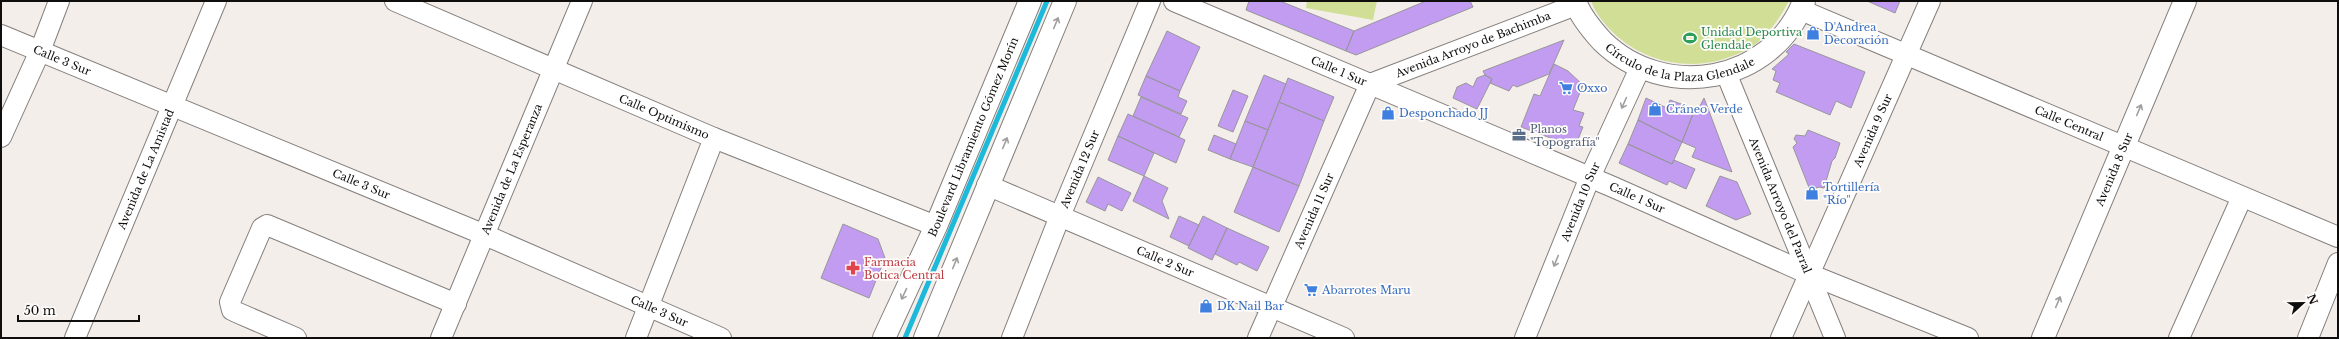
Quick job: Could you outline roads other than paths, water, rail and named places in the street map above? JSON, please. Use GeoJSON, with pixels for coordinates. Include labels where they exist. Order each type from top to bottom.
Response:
{"type":"FeatureCollection","features":[{"type":"Feature","properties":{"kind":"main road","name":"Boulevard Libramiento Gómez Morín"},"geometry":{"type":"LineString","coordinates":[[884,338],[936,226],[1030,1]]}},
{"type":"Feature","properties":{"kind":"main road"},"geometry":{"type":"LineString","coordinates":[[925,338],[987,185],[1066,1]]}},
{"type":"Feature","properties":{"kind":"main road","name":"Avenida 8 Sur"},"geometry":{"type":"LineString","coordinates":[[2043,338],[2185,1]]}},
{"type":"Feature","properties":{"kind":"main road","name":"Círculo de la Plaza Glendale"},"geometry":{"type":"LineString","coordinates":[[1576,3],[1592,31],[1614,52],[1640,68],[1668,76],[1690,78],[1726,73],[1757,59],[1782,38],[1803,5]]}},
{"type":"Feature","properties":{"kind":"street"},"geometry":{"type":"LineString","coordinates":[[1,137],[40,51],[59,1]]}},
{"type":"Feature","properties":{"kind":"street","name":"Avenida de La Amistad"},"geometry":{"type":"LineString","coordinates":[[75,338],[216,1]]}},
{"type":"Feature","properties":{"kind":"street","name":"Avenida de La Esperanza"},"geometry":{"type":"LineString","coordinates":[[441,338],[582,1]]}},
{"type":"Feature","properties":{"kind":"street","name":"Avenida 12 Sur"},"geometry":{"type":"LineString","coordinates":[[1012,338],[1060,216],[1150,1]]}},
{"type":"Feature","properties":{"kind":"street","name":"Calle 1 Sur"},"geometry":{"type":"LineString","coordinates":[[1174,1],[1590,177],[1809,274],[1968,338]]}},
{"type":"Feature","properties":{"kind":"street","name":"Avenida 9 Sur"},"geometry":{"type":"LineString","coordinates":[[1781,338],[1930,1]]}},
{"type":"Feature","properties":{"kind":"street","name":"Calle Optimismo"},"geometry":{"type":"LineString","coordinates":[[400,2],[714,138],[936,226]]}},
{"type":"Feature","properties":{"kind":"street","name":"Avenida Arroyo de Bachimba"},"geometry":{"type":"LineString","coordinates":[[1370,84],[1576,3]]}},
{"type":"Feature","properties":{"kind":"street","name":"Calle Central"},"geometry":{"type":"LineString","coordinates":[[1803,5],[1907,54],[2338,238]]}},
{"type":"Feature","properties":{"kind":"street","name":"Calle 3 Sur"},"geometry":{"type":"LineString","coordinates":[[1,35],[172,107],[485,235],[721,338]]}},
{"type":"Feature","properties":{"kind":"street","name":"Avenida 10 Sur"},"geometry":{"type":"LineString","coordinates":[[1525,338],[1590,177],[1640,68]]}},
{"type":"Feature","properties":{"kind":"street","name":"Avenida Arroyo del Parral"},"geometry":{"type":"LineString","coordinates":[[1726,73],[1835,338]]}},
{"type":"Feature","properties":{"kind":"street","name":"Avenida 11 Sur"},"geometry":{"type":"LineString","coordinates":[[1258,338],[1370,84]]}},
{"type":"Feature","properties":{"kind":"street"},"geometry":{"type":"LineString","coordinates":[[636,338],[714,138]]}},
{"type":"Feature","properties":{"kind":"street","name":"Calle 2 Sur"},"geometry":{"type":"LineString","coordinates":[[987,185],[1344,338]]}},
{"type":"Feature","properties":{"kind":"street"},"geometry":{"type":"LineString","coordinates":[[2179,338],[2242,197]]}},
{"type":"Feature","properties":{"kind":"street"},"geometry":{"type":"LineString","coordinates":[[296,338],[232,310],[230,302],[262,228],[271,226],[456,304]]}},
{"type":"Feature","properties":{"kind":"street"},"geometry":{"type":"LineString","coordinates":[[2308,338],[2338,263]]}},
{"type":"Feature","properties":{"kind":"waterway"},"geometry":{"type":"LineString","coordinates":[[905,338],[1047,1]]}},
{"type":"Feature","properties":{"kind":"place","name":"D'Andrea Decoración"},"geometry":{"type":"Point","coordinates":[1813,33]}},
{"type":"Feature","properties":{"kind":"place","name":"Unidad Deportiva Glendale"},"geometry":{"type":"Point","coordinates":[1690,38]}},
{"type":"Feature","properties":{"kind":"place","name":"Oxxo"},"geometry":{"type":"Point","coordinates":[1566,88]}},
{"type":"Feature","properties":{"kind":"place","name":"Cráneo Verde"},"geometry":{"type":"Point","coordinates":[1655,109]}},
{"type":"Feature","properties":{"kind":"place","name":"Desponchado JJ"},"geometry":{"type":"Point","coordinates":[1388,113]}},
{"type":"Feature","properties":{"kind":"place","name":"Planos \"Topografía\""},"geometry":{"type":"Point","coordinates":[1519,135]}},
{"type":"Feature","properties":{"kind":"place","name":"Tortillería \"Río\""},"geometry":{"type":"Point","coordinates":[1812,193]}},
{"type":"Feature","properties":{"kind":"place","name":"Farmacia Botica Central"},"geometry":{"type":"Point","coordinates":[853,268]}},
{"type":"Feature","properties":{"kind":"place","name":"Abarrotes Maru"},"geometry":{"type":"Point","coordinates":[1311,290]}},
{"type":"Feature","properties":{"kind":"place","name":"DK Nail Bar"},"geometry":{"type":"Point","coordinates":[1206,306]}}]}
